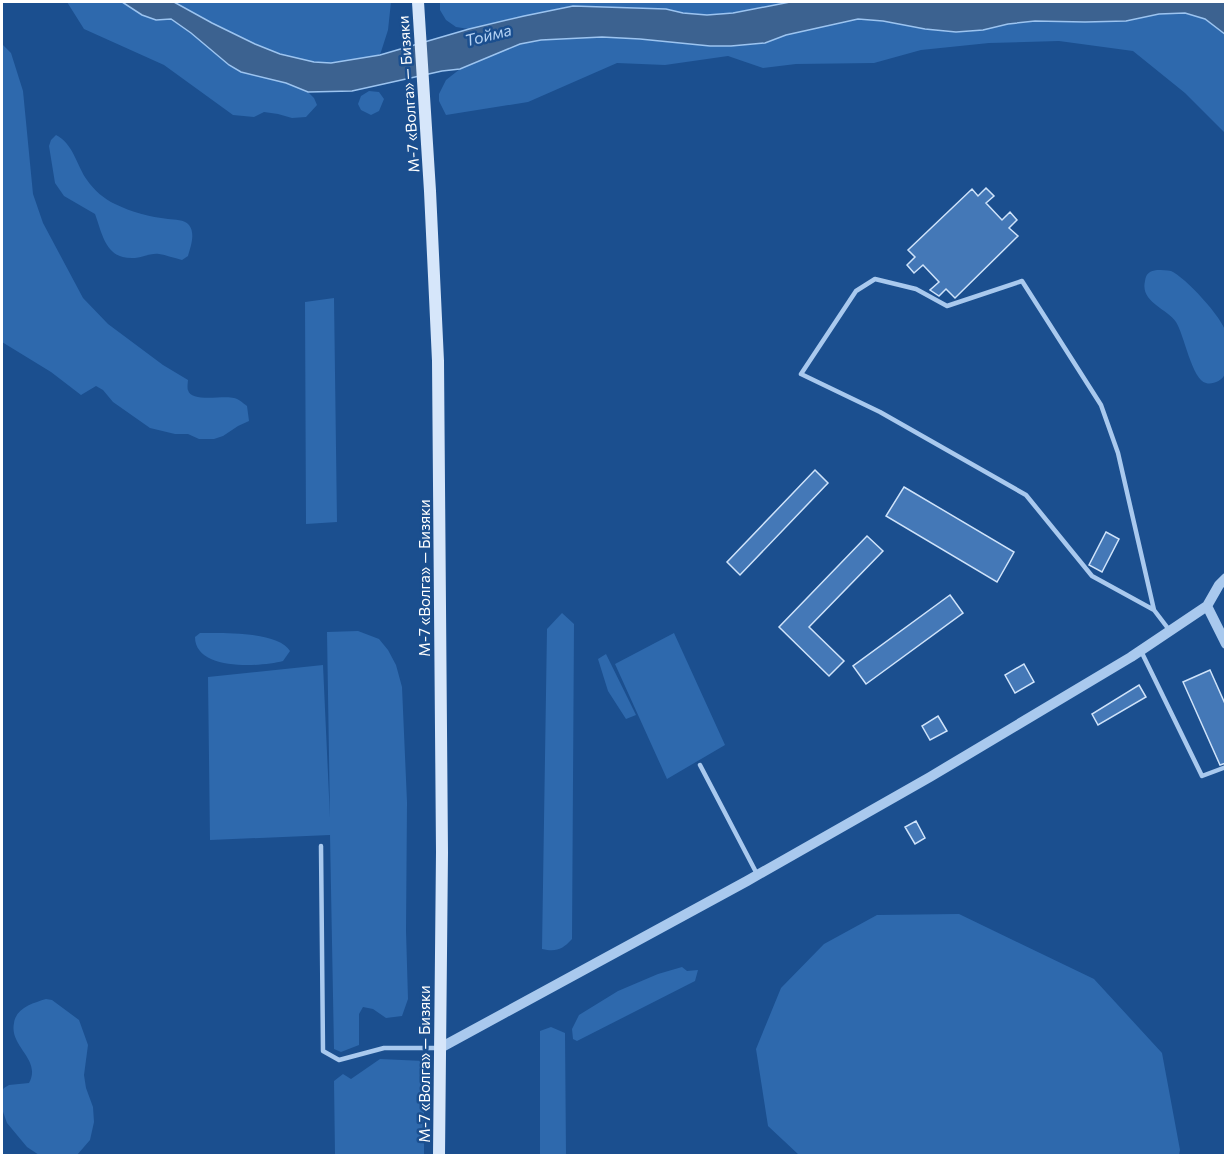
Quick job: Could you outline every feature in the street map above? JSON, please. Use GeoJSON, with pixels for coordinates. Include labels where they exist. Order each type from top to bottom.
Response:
{"type":"FeatureCollection","features":[{"type":"Feature","properties":{"kind":"main road","name":"М-7 «Волга» — Бизяки"},"geometry":{"type":"LineString","coordinates":[[418,2],[438,361],[441,841],[439,1155]]}},
{"type":"Feature","properties":{"kind":"street"},"geometry":{"type":"LineString","coordinates":[[440,1048],[930,777],[1141,651],[1207,606],[1219,585],[1226,578]]}},
{"type":"Feature","properties":{"kind":"street"},"geometry":{"type":"LineString","coordinates":[[1207,606],[1226,644]]}},
{"type":"Feature","properties":{"kind":"lane"},"geometry":{"type":"LineString","coordinates":[[1154,610],[1118,453],[1101,405],[1022,281],[947,306],[916,289],[875,279],[856,291],[801,374],[880,412],[1026,495],[1092,576],[1154,610],[1170,631]]}},
{"type":"Feature","properties":{"kind":"lane"},"geometry":{"type":"LineString","coordinates":[[1141,651],[1202,776],[1226,766]]}},
{"type":"Feature","properties":{"kind":"lane"},"geometry":{"type":"LineString","coordinates":[[700,765],[757,874]]}},
{"type":"Feature","properties":{"kind":"lane"},"geometry":{"type":"LineString","coordinates":[[321,846],[324,1051],[339,1060],[384,1048],[440,1048]]}},
{"type":"Feature","properties":{"kind":"shaded area"},"geometry":{"type":"Polygon","coordinates":[[[67,2],[122,2],[156,20],[171,19],[191,33],[286,83],[308,92],[317,105],[306,117],[292,118],[264,112],[254,117],[233,115],[164,65],[84,29],[67,2]]]}},
{"type":"Feature","properties":{"kind":"shaded area"},"geometry":{"type":"Polygon","coordinates":[[[174,2],[391,2],[388,30],[380,55],[327,63],[299,59],[266,49],[174,2]]]}},
{"type":"Feature","properties":{"kind":"shaded area"},"geometry":{"type":"Polygon","coordinates":[[[440,2],[790,2],[733,13],[707,15],[666,9],[573,6],[469,29],[456,27],[446,20],[440,10],[440,2]]]}},
{"type":"Feature","properties":{"kind":"shaded area"},"geometry":{"type":"Polygon","coordinates":[[[1185,13],[1205,19],[1225,35],[1225,133],[1185,93],[1133,51],[1059,41],[989,43],[921,50],[874,63],[796,64],[763,68],[728,56],[665,65],[617,63],[528,102],[446,115],[439,101],[439,94],[446,80],[460,69],[520,44],[541,40],[602,37],[710,46],[765,43],[786,35],[858,19],[925,29],[983,30],[1035,21],[1126,21],[1159,14],[1185,13]]]}},
{"type":"Feature","properties":{"kind":"shaded area"},"geometry":{"type":"Polygon","coordinates":[[[2,44],[11,53],[23,91],[33,194],[43,223],[83,298],[108,324],[163,365],[188,380],[190,394],[201,397],[238,399],[247,406],[249,421],[214,439],[199,439],[188,434],[175,434],[150,428],[113,402],[103,390],[96,386],[81,395],[51,372],[2,342],[2,44]]]}},
{"type":"Feature","properties":{"kind":"shaded area"},"geometry":{"type":"Polygon","coordinates":[[[369,91],[379,92],[384,99],[379,111],[371,115],[361,110],[358,104],[361,96],[369,91]]]}},
{"type":"Feature","properties":{"kind":"shaded area"},"geometry":{"type":"Polygon","coordinates":[[[56,135],[67,143],[90,184],[107,200],[141,214],[187,223],[192,237],[188,256],[182,260],[156,254],[125,258],[112,251],[107,245],[95,214],[64,196],[55,183],[49,146],[56,135]]]}},
{"type":"Feature","properties":{"kind":"shaded area"},"geometry":{"type":"Polygon","coordinates":[[[1157,270],[1171,271],[1185,281],[1211,308],[1223,326],[1226,333],[1225,374],[1214,383],[1201,380],[1192,366],[1176,322],[1146,294],[1144,288],[1146,276],[1157,270]]]}},
{"type":"Feature","properties":{"kind":"shaded area"},"geometry":{"type":"Polygon","coordinates":[[[334,298],[337,522],[306,524],[305,302],[334,298]]]}},
{"type":"Feature","properties":{"kind":"shaded area"},"geometry":{"type":"Polygon","coordinates":[[[562,613],[574,624],[572,939],[562,948],[551,950],[542,949],[547,629],[562,613]]]}},
{"type":"Feature","properties":{"kind":"shaded area"},"geometry":{"type":"Polygon","coordinates":[[[358,631],[379,639],[388,650],[396,665],[402,687],[407,802],[408,999],[402,1016],[386,1018],[373,1009],[363,1007],[359,1014],[359,1045],[341,1052],[334,1049],[330,835],[210,840],[208,677],[323,665],[330,818],[327,632],[358,631]]]}},
{"type":"Feature","properties":{"kind":"shaded area"},"geometry":{"type":"Polygon","coordinates":[[[200,633],[249,634],[284,644],[290,651],[283,661],[260,665],[230,664],[206,656],[198,648],[195,637],[200,633]]]}},
{"type":"Feature","properties":{"kind":"shaded area"},"geometry":{"type":"Polygon","coordinates":[[[674,633],[725,745],[667,779],[615,664],[674,633]]]}},
{"type":"Feature","properties":{"kind":"shaded area"},"geometry":{"type":"Polygon","coordinates":[[[606,654],[636,715],[626,719],[608,691],[598,659],[606,654]]]}},
{"type":"Feature","properties":{"kind":"shaded area"},"geometry":{"type":"Polygon","coordinates":[[[959,914],[1094,979],[1162,1053],[1180,1150],[1179,1155],[799,1155],[768,1126],[756,1049],[781,988],[824,944],[877,915],[959,914]]]}},
{"type":"Feature","properties":{"kind":"shaded area"},"geometry":{"type":"Polygon","coordinates":[[[682,967],[687,971],[698,970],[695,981],[577,1041],[573,1039],[572,1029],[579,1015],[618,991],[658,974],[682,967]]]}},
{"type":"Feature","properties":{"kind":"shaded area"},"geometry":{"type":"Polygon","coordinates":[[[46,999],[52,1000],[79,1020],[88,1045],[84,1075],[93,1107],[94,1122],[90,1140],[77,1155],[39,1155],[27,1147],[7,1123],[2,1109],[4,1088],[9,1085],[29,1083],[32,1075],[29,1060],[16,1039],[15,1018],[26,1007],[46,999]]]}},
{"type":"Feature","properties":{"kind":"shaded area"},"geometry":{"type":"Polygon","coordinates":[[[551,1027],[565,1033],[566,1155],[540,1155],[540,1031],[551,1027]]]}},
{"type":"Feature","properties":{"kind":"shaded area"},"geometry":{"type":"Polygon","coordinates":[[[380,1059],[424,1061],[424,1155],[335,1155],[334,1081],[343,1074],[351,1079],[380,1059]]]}},
{"type":"Feature","properties":{"kind":"water","name":"Тойма"},"geometry":{"type":"Polygon","coordinates":[[[122,2],[174,2],[212,23],[280,54],[314,62],[331,63],[380,55],[469,29],[573,6],[666,9],[707,15],[733,13],[790,2],[1225,2],[1226,35],[1205,19],[1185,13],[1159,14],[1126,21],[1035,21],[956,32],[858,19],[786,35],[765,43],[731,46],[602,37],[541,40],[520,44],[460,69],[352,91],[308,92],[286,83],[241,72],[171,19],[156,20],[142,15],[122,2]]]}},
{"type":"Feature","properties":{"kind":"building"},"geometry":{"type":"Polygon","coordinates":[[[986,188],[994,196],[986,203],[1002,220],[1010,212],[1017,220],[1009,228],[1018,236],[955,298],[946,289],[939,296],[930,290],[939,282],[923,265],[914,273],[907,265],[915,257],[908,250],[972,189],[978,196],[986,188]]]}},
{"type":"Feature","properties":{"kind":"building"},"geometry":{"type":"Polygon","coordinates":[[[815,470],[828,483],[740,575],[727,562],[815,470]]]}},
{"type":"Feature","properties":{"kind":"building"},"geometry":{"type":"Polygon","coordinates":[[[904,487],[1014,552],[997,582],[886,516],[904,487]]]}},
{"type":"Feature","properties":{"kind":"building"},"geometry":{"type":"Polygon","coordinates":[[[1106,532],[1119,539],[1102,572],[1089,565],[1106,532]]]}},
{"type":"Feature","properties":{"kind":"building"},"geometry":{"type":"Polygon","coordinates":[[[867,536],[883,551],[809,627],[844,661],[829,676],[779,627],[867,536]]]}},
{"type":"Feature","properties":{"kind":"building"},"geometry":{"type":"Polygon","coordinates":[[[950,595],[963,613],[866,684],[853,666],[950,595]]]}},
{"type":"Feature","properties":{"kind":"building"},"geometry":{"type":"Polygon","coordinates":[[[1024,664],[1034,682],[1015,693],[1005,675],[1024,664]]]}},
{"type":"Feature","properties":{"kind":"building"},"geometry":{"type":"Polygon","coordinates":[[[1210,670],[1226,706],[1226,763],[1220,765],[1183,682],[1210,670]]]}},
{"type":"Feature","properties":{"kind":"building"},"geometry":{"type":"Polygon","coordinates":[[[1139,685],[1146,697],[1098,725],[1092,714],[1139,685]]]}},
{"type":"Feature","properties":{"kind":"building"},"geometry":{"type":"Polygon","coordinates":[[[938,716],[947,731],[930,740],[922,726],[938,716]]]}},
{"type":"Feature","properties":{"kind":"building"},"geometry":{"type":"Polygon","coordinates":[[[916,821],[925,838],[915,844],[905,827],[916,821]]]}}]}
